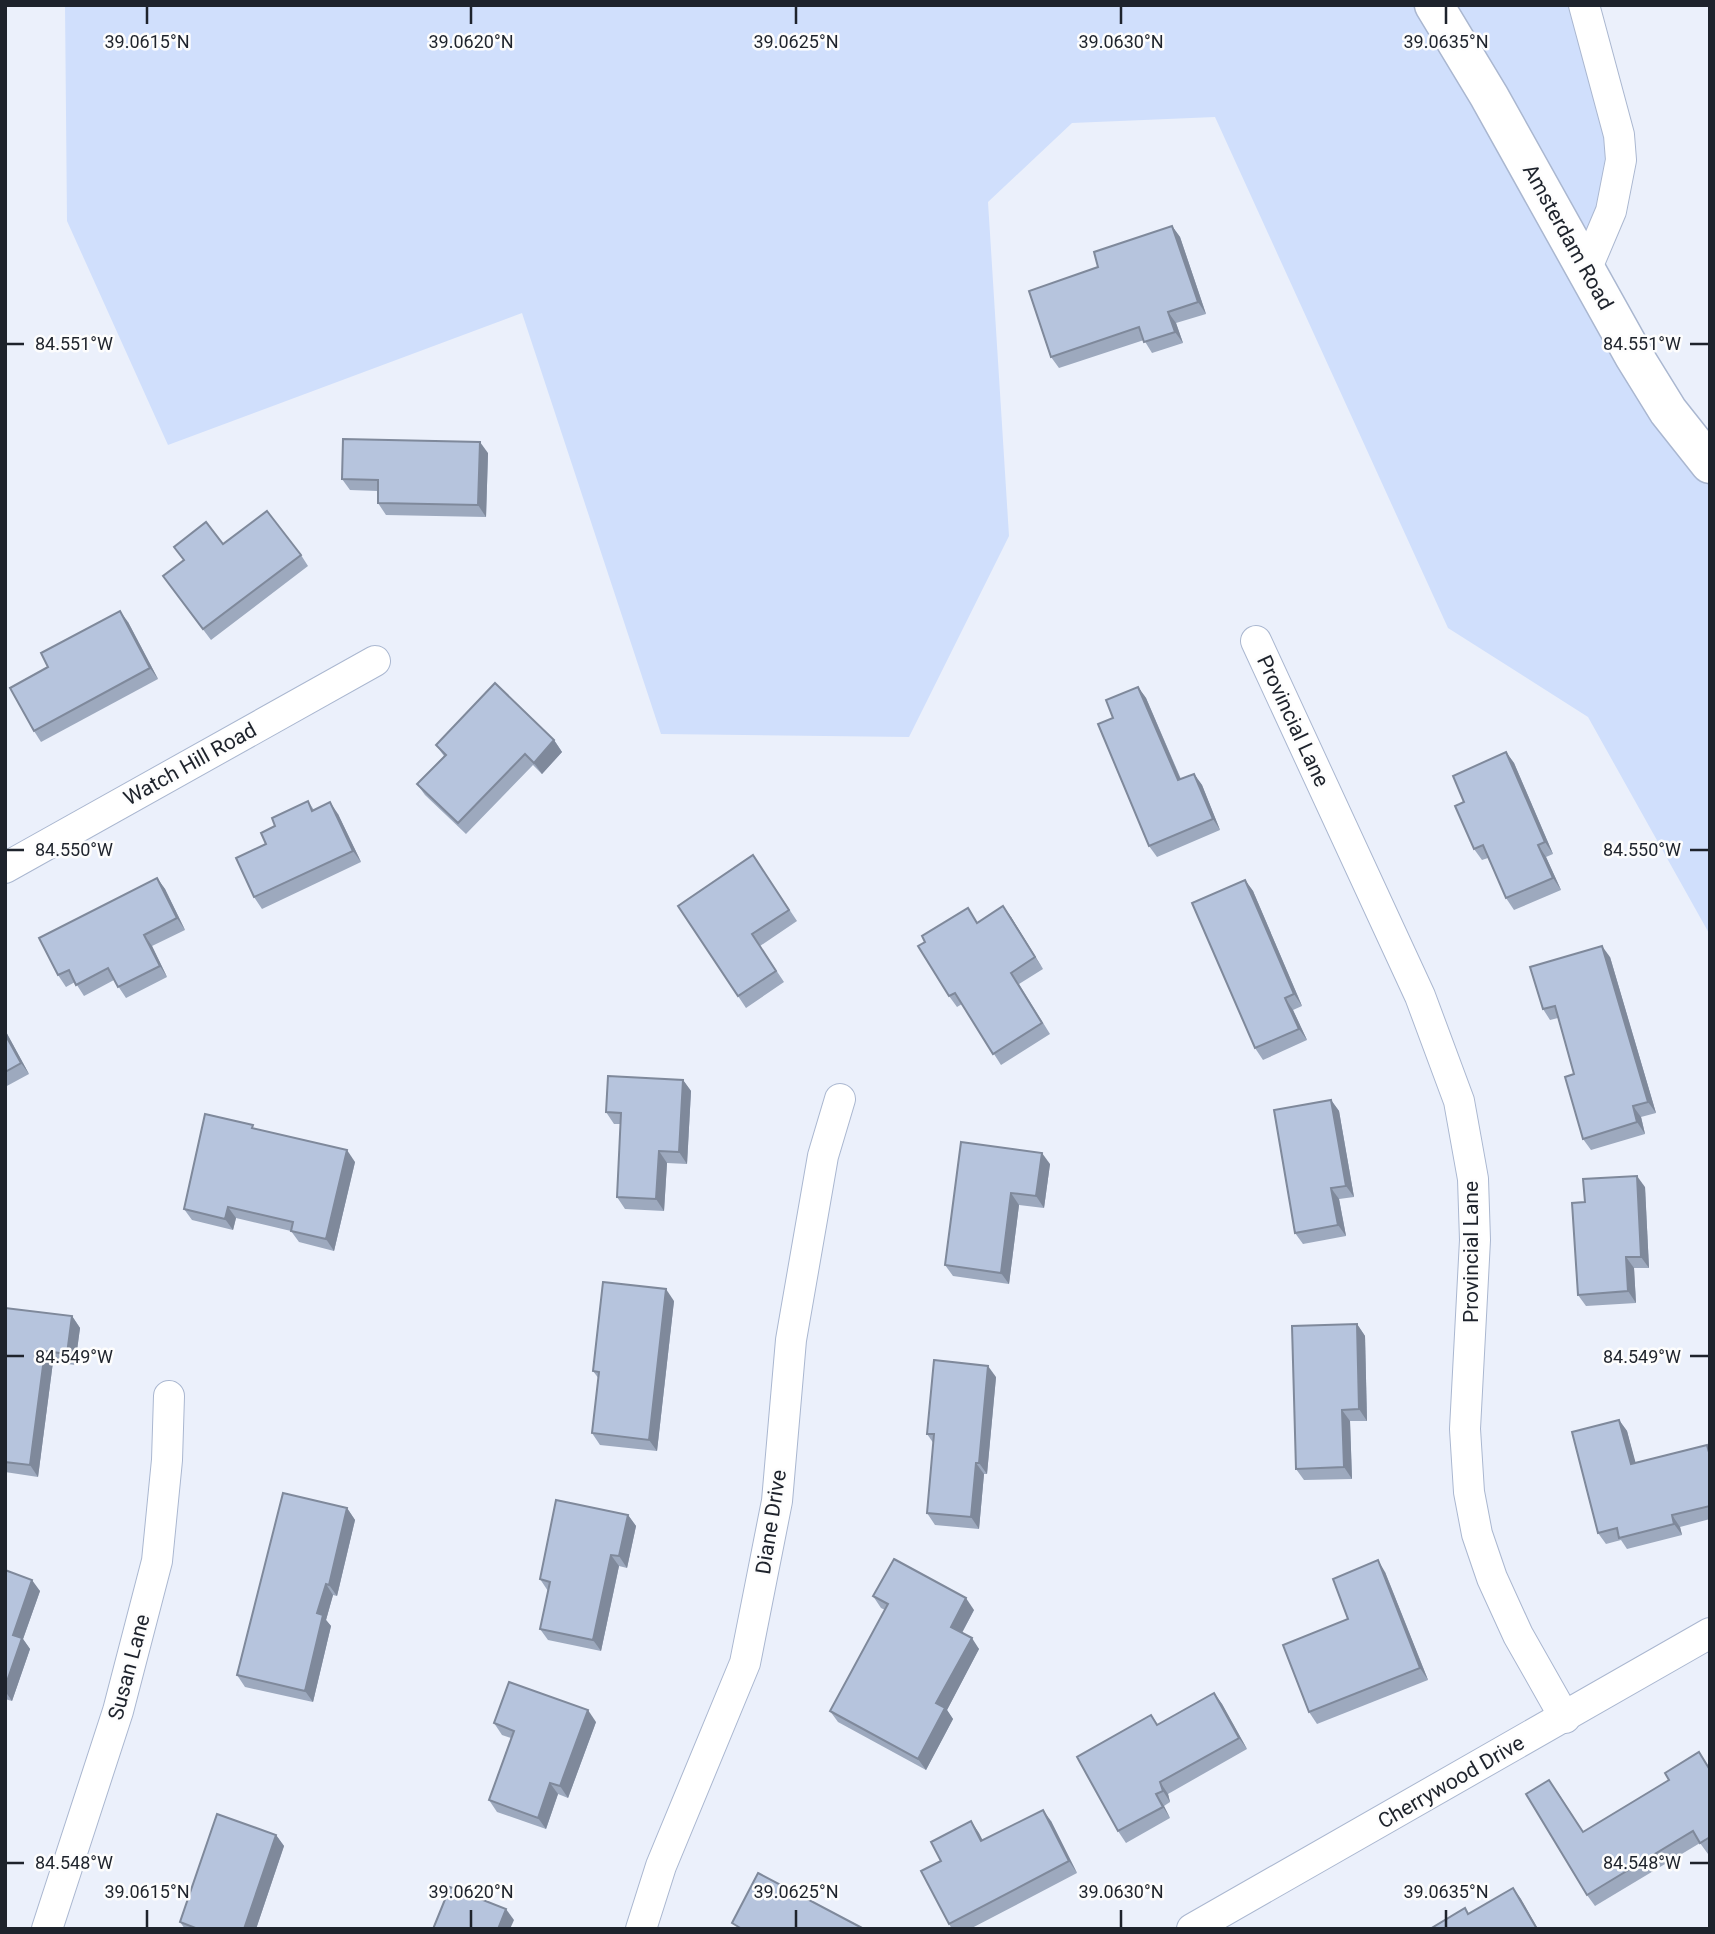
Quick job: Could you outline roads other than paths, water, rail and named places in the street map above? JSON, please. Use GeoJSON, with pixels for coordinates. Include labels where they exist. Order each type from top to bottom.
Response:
{"type":"FeatureCollection","features":[{"type":"Feature","properties":{"kind":"street","name":"Amsterdam Road"},"geometry":{"type":"LineString","coordinates":[[1434,5],[1489,96],[1668,411],[1710,464]]}},
{"type":"Feature","properties":{"kind":"street"},"geometry":{"type":"LineString","coordinates":[[1584,5],[1619,135],[1621,160],[1611,211],[1586,270]]}},
{"type":"Feature","properties":{"kind":"street","name":"Provincial Lane"},"geometry":{"type":"LineString","coordinates":[[1256,641],[1420,996],[1459,1101],[1472,1179],[1475,1240],[1465,1429],[1469,1492],[1477,1534],[1492,1578],[1518,1634],[1565,1718]]}},
{"type":"Feature","properties":{"kind":"street","name":"Watch Hill Road"},"geometry":{"type":"LineString","coordinates":[[5,868],[375,661]]}},
{"type":"Feature","properties":{"kind":"street","name":"Diane Drive"},"geometry":{"type":"LineString","coordinates":[[641,1929],[661,1866],[745,1663],[778,1501],[791,1340],[823,1156],[840,1099]]}},
{"type":"Feature","properties":{"kind":"street","name":"Susan Lane"},"geometry":{"type":"LineString","coordinates":[[47,1929],[118,1711],[157,1561],[167,1460],[169,1396]]}},
{"type":"Feature","properties":{"kind":"street","name":"Cherrywood Drive"},"geometry":{"type":"LineString","coordinates":[[1192,1929],[1710,1633]]}}]}
